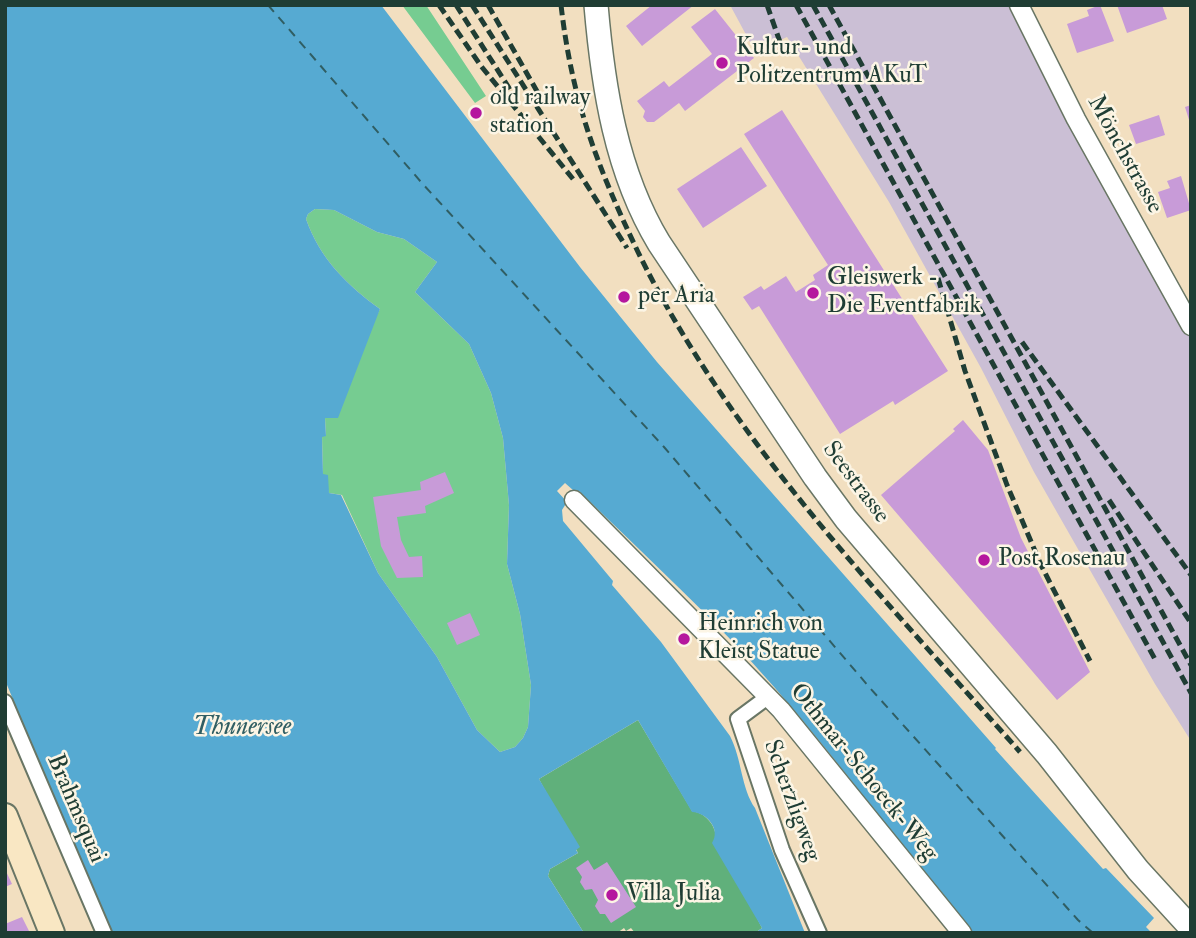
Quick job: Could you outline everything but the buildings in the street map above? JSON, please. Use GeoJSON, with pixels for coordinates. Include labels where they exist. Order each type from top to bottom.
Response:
{"type":"FeatureCollection","features":[{"type":"Feature","properties":{"kind":"main road"},"geometry":{"type":"LineString","coordinates":[[5,816],[52,933]]}},
{"type":"Feature","properties":{"kind":"street","name":"Seestrasse"},"geometry":{"type":"LineString","coordinates":[[596,5],[601,56],[616,135],[630,184],[659,243],[815,477],[846,519],[1047,754],[1146,878],[1191,928]]}},
{"type":"Feature","properties":{"kind":"street","name":"Mönchstrasse"},"geometry":{"type":"LineString","coordinates":[[1019,5],[1076,119],[1191,326]]}},
{"type":"Feature","properties":{"kind":"street","name":"Othmar-Schoeck-Weg"},"geometry":{"type":"LineString","coordinates":[[574,500],[769,696],[962,933]]}},
{"type":"Feature","properties":{"kind":"street","name":"Scherzligweg"},"geometry":{"type":"LineString","coordinates":[[769,696],[738,719],[782,850],[819,933]]}},
{"type":"Feature","properties":{"kind":"street","name":"Brahmsquai"},"geometry":{"type":"LineString","coordinates":[[5,702],[104,933]]}},
{"type":"Feature","properties":{"kind":"shaded area"},"geometry":{"type":"Polygon","coordinates":[[[730,5],[1019,5],[1191,326],[1191,741],[1155,684],[1034,472],[981,368],[889,202],[787,37],[757,55],[730,5]]]}},
{"type":"Feature","properties":{"kind":"green space"},"geometry":{"type":"Polygon","coordinates":[[[402,5],[426,5],[486,96],[475,103],[402,5]]]}},
{"type":"Feature","properties":{"kind":"green space"},"geometry":{"type":"Polygon","coordinates":[[[315,209],[334,210],[377,232],[404,239],[437,262],[415,292],[469,344],[491,393],[503,438],[509,505],[507,564],[520,614],[531,685],[528,727],[515,747],[500,752],[477,730],[437,657],[378,573],[342,495],[329,493],[323,475],[322,436],[326,436],[325,418],[380,309],[346,281],[319,247],[306,219],[315,209]]]}},
{"type":"Feature","properties":{"kind":"green space"},"geometry":{"type":"Polygon","coordinates":[[[638,720],[692,811],[701,814],[711,824],[762,928],[755,933],[635,933],[631,928],[626,931],[624,928],[617,933],[584,933],[548,876],[550,869],[578,853],[539,779],[638,720]]]}},
{"type":"Feature","properties":{"kind":"water","name":"Thunersee"},"geometry":{"type":"Polygon","coordinates":[[[5,5],[381,5],[580,267],[657,362],[995,749],[1103,869],[1106,868],[1154,918],[1146,927],[1152,933],[971,933],[825,748],[752,662],[579,491],[574,491],[565,483],[557,491],[567,502],[562,510],[563,521],[613,581],[612,585],[661,642],[730,736],[750,800],[805,933],[755,933],[762,928],[712,843],[714,827],[703,815],[692,812],[638,720],[539,779],[580,847],[576,850],[578,853],[550,869],[548,876],[584,933],[109,933],[5,680],[5,5]],[[315,209],[308,214],[306,219],[312,233],[336,270],[380,309],[338,418],[325,418],[326,436],[322,437],[323,474],[328,475],[329,493],[341,495],[378,573],[437,657],[477,730],[500,752],[515,747],[523,738],[528,727],[531,685],[520,614],[507,564],[509,505],[503,438],[491,393],[469,344],[415,292],[437,262],[404,239],[377,232],[334,210],[315,209]]]}},
{"type":"Feature","properties":{"kind":"ferry route"},"geometry":{"type":"LineString","coordinates":[[268,5],[421,182],[664,447],[870,688],[1078,920],[1093,933]]}},
{"type":"Feature","properties":{"kind":"railway"},"geometry":{"type":"LineString","coordinates":[[439,5],[481,66],[573,179]]}},
{"type":"Feature","properties":{"kind":"railway"},"geometry":{"type":"LineString","coordinates":[[456,5],[511,91]]}},
{"type":"Feature","properties":{"kind":"railway"},"geometry":{"type":"LineString","coordinates":[[472,5],[627,248]]}},
{"type":"Feature","properties":{"kind":"railway"},"geometry":{"type":"LineString","coordinates":[[488,5],[538,93]]}},
{"type":"Feature","properties":{"kind":"railway"},"geometry":{"type":"LineString","coordinates":[[561,5],[572,72],[588,132],[610,191],[675,322],[717,388],[812,514],[1020,752]]}},
{"type":"Feature","properties":{"kind":"railway"},"geometry":{"type":"LineString","coordinates":[[767,5],[780,42]]}},
{"type":"Feature","properties":{"kind":"railway"},"geometry":{"type":"LineString","coordinates":[[796,5],[1156,661]]}},
{"type":"Feature","properties":{"kind":"railway"},"geometry":{"type":"LineString","coordinates":[[813,5],[1191,693]]}},
{"type":"Feature","properties":{"kind":"railway"},"geometry":{"type":"LineString","coordinates":[[829,5],[1191,665]]}},
{"type":"Feature","properties":{"kind":"railway"},"geometry":{"type":"LineString","coordinates":[[938,278],[965,371],[1007,485],[1041,565],[1090,661]]}},
{"type":"Feature","properties":{"kind":"railway"},"geometry":{"type":"LineString","coordinates":[[1022,342],[1191,575]]}},
{"type":"Feature","properties":{"kind":"railway"},"geometry":{"type":"LineString","coordinates":[[1109,500],[1191,623]]}},
{"type":"Feature","properties":{"kind":"place","name":"Kultur- und Politzentrum AKuT"},"geometry":{"type":"Point","coordinates":[722,63]}},
{"type":"Feature","properties":{"kind":"place","name":"old railway station"},"geometry":{"type":"Point","coordinates":[476,113]}},
{"type":"Feature","properties":{"kind":"place","name":"Gleiswerk - Die Eventfabrik"},"geometry":{"type":"Point","coordinates":[813,293]}},
{"type":"Feature","properties":{"kind":"place","name":"per Aria"},"geometry":{"type":"Point","coordinates":[624,297]}},
{"type":"Feature","properties":{"kind":"place","name":"Post Rosenau"},"geometry":{"type":"Point","coordinates":[984,560]}},
{"type":"Feature","properties":{"kind":"place","name":"Heinrich von Kleist Statue"},"geometry":{"type":"Point","coordinates":[684,639]}},
{"type":"Feature","properties":{"kind":"place","name":"Villa Julia"},"geometry":{"type":"Point","coordinates":[612,895]}}]}
